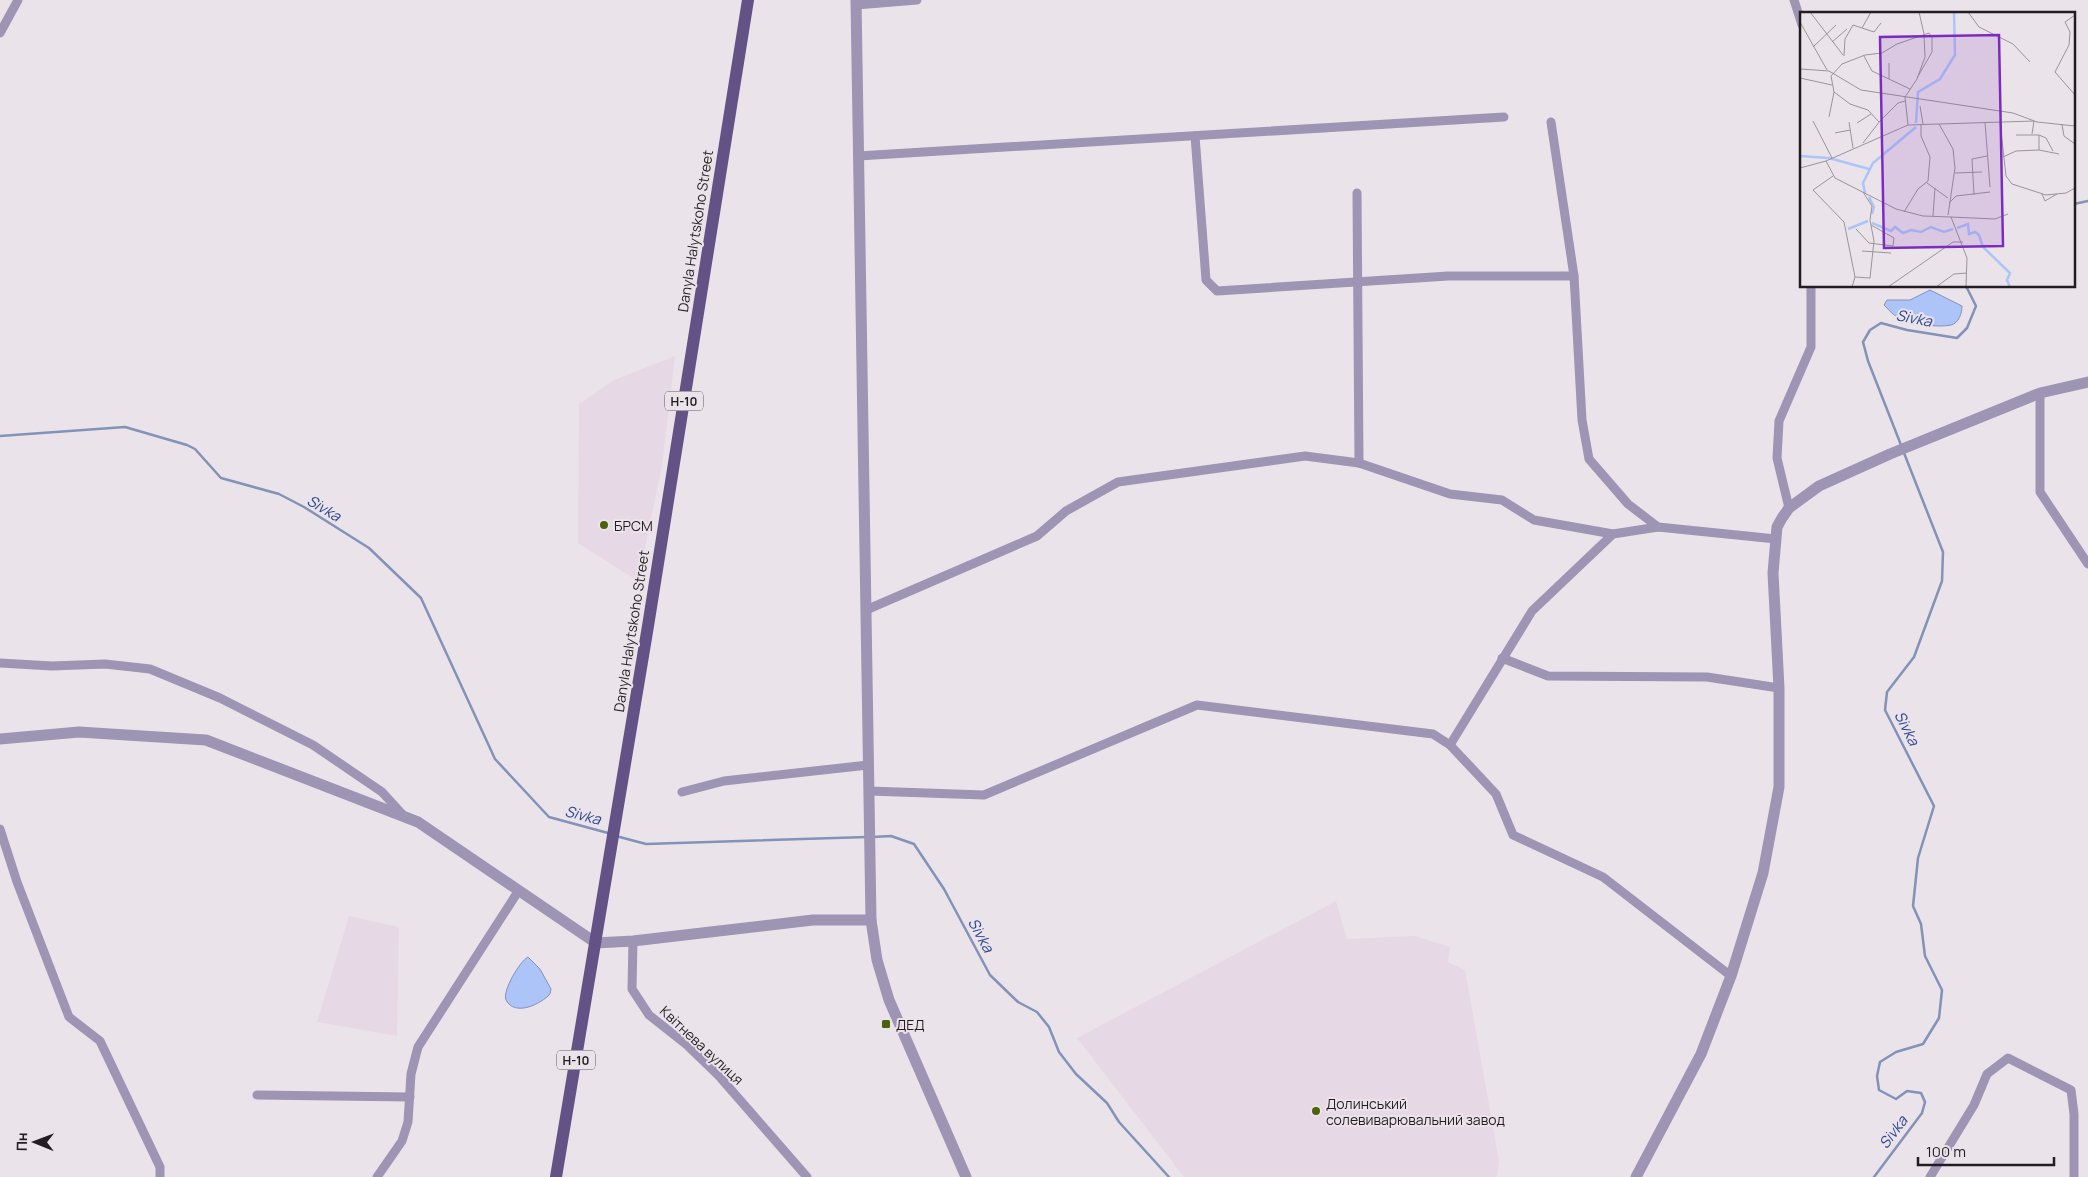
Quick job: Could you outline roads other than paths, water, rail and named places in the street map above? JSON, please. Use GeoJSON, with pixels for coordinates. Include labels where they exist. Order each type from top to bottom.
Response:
{"type":"FeatureCollection","features":[{"type":"Feature","properties":{"kind":"main road","name":"Danyla Halytskoho Street"},"geometry":{"type":"LineString","coordinates":[[556,1177],[650,616],[748,0]]}},
{"type":"Feature","properties":{"kind":"street"},"geometry":{"type":"LineString","coordinates":[[0,33],[18,0]]}},
{"type":"Feature","properties":{"kind":"street"},"geometry":{"type":"LineString","coordinates":[[917,0],[856,3],[871,920],[876,960],[890,1000],[966,1177]]}},
{"type":"Feature","properties":{"kind":"street"},"geometry":{"type":"LineString","coordinates":[[1794,0],[1800,19]]}},
{"type":"Feature","properties":{"kind":"street"},"geometry":{"type":"LineString","coordinates":[[858,156],[1504,117]]}},
{"type":"Feature","properties":{"kind":"street"},"geometry":{"type":"LineString","coordinates":[[1551,122],[1574,276],[1582,420],[1589,459],[1628,504],[1658,527]]}},
{"type":"Feature","properties":{"kind":"street"},"geometry":{"type":"LineString","coordinates":[[1195,136],[1206,280],[1217,291],[1448,276],[1574,276]]}},
{"type":"Feature","properties":{"kind":"street"},"geometry":{"type":"LineString","coordinates":[[1357,193],[1359,463]]}},
{"type":"Feature","properties":{"kind":"street"},"geometry":{"type":"LineString","coordinates":[[1789,508],[1778,458],[1779,421],[1811,347],[1811,288]]}},
{"type":"Feature","properties":{"kind":"street"},"geometry":{"type":"LineString","coordinates":[[1636,1177],[1701,1054],[1731,976],[1763,873],[1779,787],[1779,688],[1773,573],[1777,528],[1789,508],[1819,486],[1918,442],[2040,393],[2088,382]]}},
{"type":"Feature","properties":{"kind":"street"},"geometry":{"type":"LineString","coordinates":[[2040,393],[2040,492],[2088,564]]}},
{"type":"Feature","properties":{"kind":"street"},"geometry":{"type":"LineString","coordinates":[[866,610],[1037,536],[1066,511],[1118,482],[1305,456],[1359,463],[1450,494],[1502,500],[1534,520],[1613,534],[1658,527],[1776,539]]}},
{"type":"Feature","properties":{"kind":"street"},"geometry":{"type":"LineString","coordinates":[[1450,745],[1532,611],[1613,534]]}},
{"type":"Feature","properties":{"kind":"street"},"geometry":{"type":"LineString","coordinates":[[1502,658],[1548,676],[1708,677],[1779,688]]}},
{"type":"Feature","properties":{"kind":"street"},"geometry":{"type":"LineString","coordinates":[[0,664],[52,666],[105,664],[150,669],[220,698],[313,746],[382,792],[405,817]]}},
{"type":"Feature","properties":{"kind":"street"},"geometry":{"type":"LineString","coordinates":[[868,791],[984,795],[1197,705],[1433,734],[1450,745],[1496,794],[1514,835],[1603,877],[1731,976]]}},
{"type":"Feature","properties":{"kind":"street"},"geometry":{"type":"LineString","coordinates":[[0,739],[79,732],[206,740],[418,822],[596,943],[633,941],[813,920],[871,920]]}},
{"type":"Feature","properties":{"kind":"street"},"geometry":{"type":"LineString","coordinates":[[682,792],[724,781],[868,765]]}},
{"type":"Feature","properties":{"kind":"street"},"geometry":{"type":"LineString","coordinates":[[0,829],[17,882],[69,1017],[100,1041],[160,1167],[160,1177]]}},
{"type":"Feature","properties":{"kind":"street"},"geometry":{"type":"LineString","coordinates":[[377,1177],[402,1141],[408,1122],[411,1074],[418,1047],[519,890]]}},
{"type":"Feature","properties":{"kind":"street","name":"Квітнева вулиця"},"geometry":{"type":"LineString","coordinates":[[633,941],[632,989],[649,1015],[687,1046],[719,1076],[807,1177]]}},
{"type":"Feature","properties":{"kind":"street"},"geometry":{"type":"LineString","coordinates":[[1930,1177],[1974,1105],[1987,1074],[2008,1058],[2071,1090],[2074,1114],[2074,1177]]}},
{"type":"Feature","properties":{"kind":"street"},"geometry":{"type":"LineString","coordinates":[[257,1095],[410,1097]]}},
{"type":"Feature","properties":{"kind":"water"},"geometry":{"type":"Polygon","coordinates":[[[1930,290],[1962,306],[1961,315],[1954,324],[1940,326],[1910,322],[1897,317],[1884,305],[1887,300],[1910,300],[1930,290]]]}},
{"type":"Feature","properties":{"kind":"water"},"geometry":{"type":"Polygon","coordinates":[[[528,957],[540,969],[551,989],[550,994],[534,1005],[515,1008],[510,1005],[505,996],[516,970],[528,957]]]}},
{"type":"Feature","properties":{"kind":"waterway","name":"Sivka"},"geometry":{"type":"LineString","coordinates":[[2076,204],[2088,201]]}},
{"type":"Feature","properties":{"kind":"waterway","name":"Sivka"},"geometry":{"type":"LineString","coordinates":[[1901,445],[1868,361],[1863,342],[1870,330],[1881,323],[1907,330],[1957,338],[1967,328],[1976,306],[1967,288]]}},
{"type":"Feature","properties":{"kind":"waterway","name":"Sivka"},"geometry":{"type":"LineString","coordinates":[[0,436],[125,427],[187,445],[195,449],[221,478],[279,494],[304,507],[369,548],[421,598],[495,759],[549,817],[608,833]]}},
{"type":"Feature","properties":{"kind":"waterway","name":"Sivka"},"geometry":{"type":"LineString","coordinates":[[1874,1177],[1922,1113],[1925,1102],[1921,1093],[1907,1091],[1896,1099],[1879,1090],[1877,1076],[1880,1062],[1896,1052],[1923,1044],[1939,1018],[1942,990],[1925,956],[1921,924],[1913,906],[1918,858],[1934,806],[1885,710],[1887,692],[1914,657],[1942,581],[1943,552],[1904,453]]}},
{"type":"Feature","properties":{"kind":"waterway","name":"Sivka"},"geometry":{"type":"LineString","coordinates":[[616,836],[646,844],[867,837]]}},
{"type":"Feature","properties":{"kind":"waterway","name":"Sivka"},"geometry":{"type":"LineString","coordinates":[[872,837],[891,836],[914,844],[944,889],[990,975],[1018,1002],[1037,1012],[1049,1027],[1059,1052],[1076,1074],[1107,1103],[1119,1122],[1169,1177]]}},
{"type":"Feature","properties":{"kind":"place","name":"БРСМ"},"geometry":{"type":"Point","coordinates":[604,525]}},
{"type":"Feature","properties":{"kind":"place","name":"ДЕД"},"geometry":{"type":"Point","coordinates":[886,1024]}},
{"type":"Feature","properties":{"kind":"place","name":"Долинський солевиварювальний завод"},"geometry":{"type":"Point","coordinates":[1316,1111]}}]}
